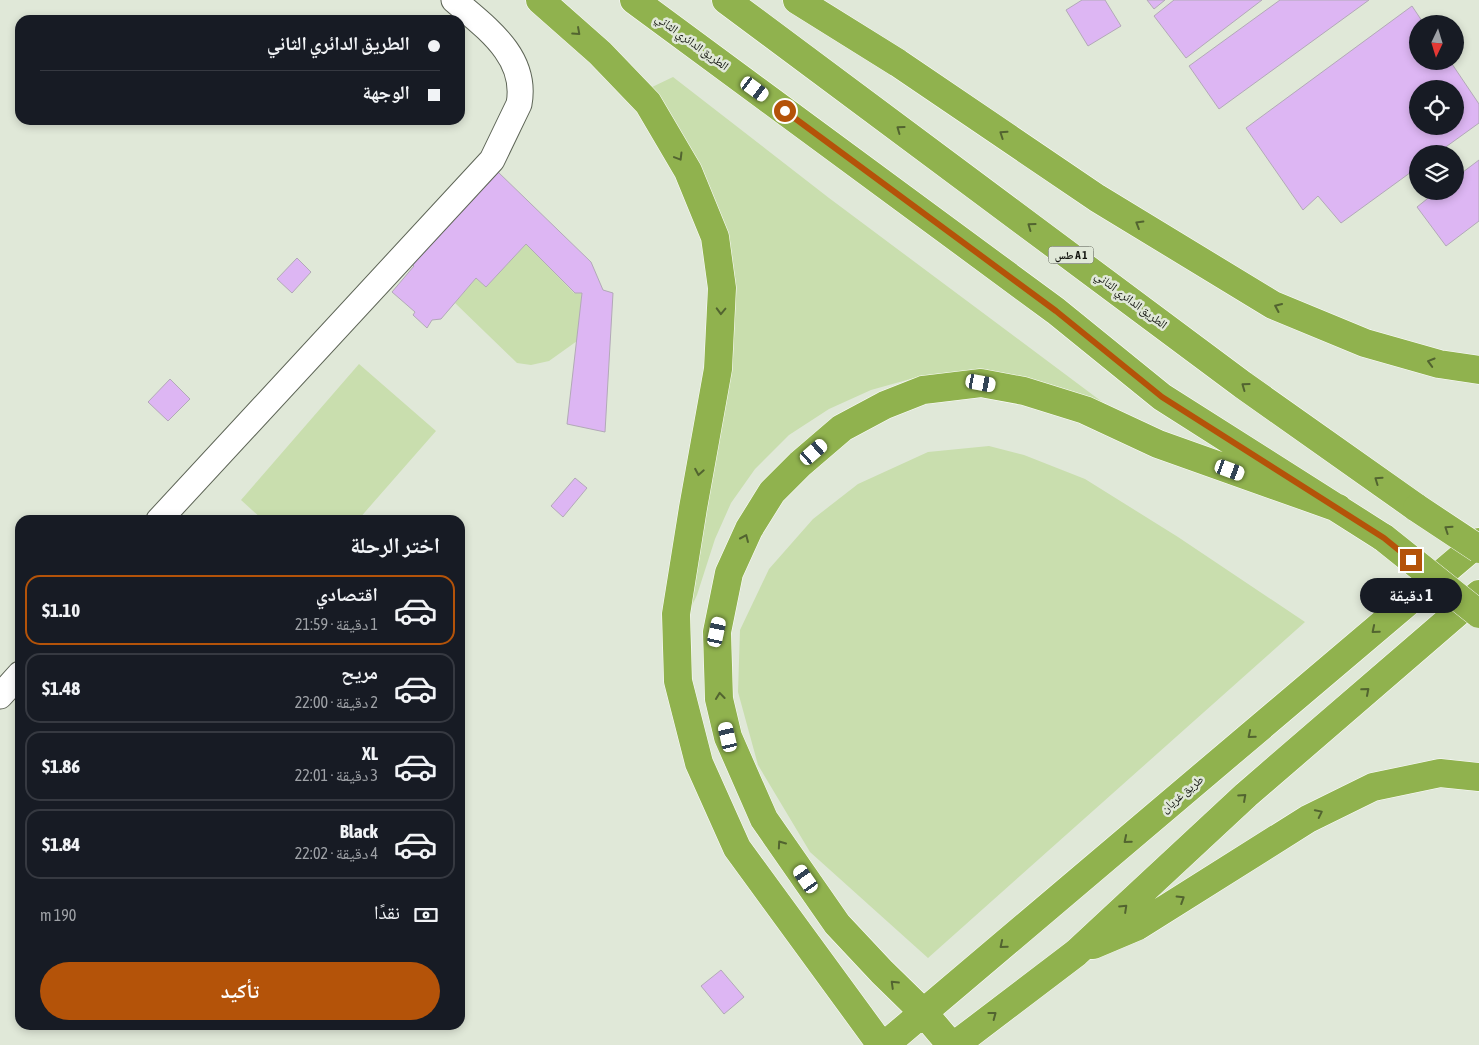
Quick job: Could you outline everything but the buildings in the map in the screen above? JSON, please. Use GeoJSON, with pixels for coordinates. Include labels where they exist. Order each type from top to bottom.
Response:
{"type":"FeatureCollection","features":[{"type":"Feature","properties":{"kind":"highway"},"geometry":{"type":"LineString","coordinates":[[540,0],[600,53],[648,103],[688,171],[714,237],[722,288],[718,370],[676,614],[678,681],[699,763],[737,848],[883,1045]]}},
{"type":"Feature","properties":{"kind":"highway","name":"الطريق الدائري الثاني"},"geometry":{"type":"LineString","coordinates":[[634,0],[1048,306],[1162,397],[1384,538],[1479,614]]}},
{"type":"Feature","properties":{"kind":"highway","name":"الطريق الدائري الثاني"},"geometry":{"type":"LineString","coordinates":[[726,0],[1243,385],[1479,550]]}},
{"type":"Feature","properties":{"kind":"highway"},"geometry":{"type":"LineString","coordinates":[[797,0],[898,63],[1097,198],[1273,305],[1364,343],[1439,364],[1479,370]]}},
{"type":"Feature","properties":{"kind":"highway"},"geometry":{"type":"LineString","coordinates":[[1338,508],[1158,444],[1085,410],[1024,391],[981,383],[923,390],[885,405],[842,428],[800,464],[772,492],[749,529],[730,573],[717,632],[719,699],[728,737],[764,819],[837,924],[953,1045],[1076,953],[1246,795],[1479,594]]}},
{"type":"Feature","properties":{"kind":"highway","name":"طريق غريان"},"geometry":{"type":"LineString","coordinates":[[883,1045],[1479,542]]}},
{"type":"Feature","properties":{"kind":"highway"},"geometry":{"type":"LineString","coordinates":[[1076,953],[1138,926],[1308,819],[1373,787],[1440,773],[1479,777]]}},
{"type":"Feature","properties":{"kind":"street"},"geometry":{"type":"LineString","coordinates":[[164,515],[492,160],[519,104],[521,94],[520,83],[513,62],[503,44],[454,0]]}},
{"type":"Feature","properties":{"kind":"street"},"geometry":{"type":"LineString","coordinates":[[0,696],[15,680]]}},
{"type":"Feature","properties":{"kind":"green space"},"geometry":{"type":"Polygon","coordinates":[[[673,77],[829,198],[1117,413],[961,375],[914,378],[871,390],[829,409],[789,435],[755,469],[731,503],[715,539],[697,595],[686,618],[716,430],[735,276],[719,218],[650,88],[673,77]]]}},
{"type":"Feature","properties":{"kind":"green space"},"geometry":{"type":"Polygon","coordinates":[[[526,244],[574,293],[582,293],[577,341],[549,361],[531,365],[517,363],[455,303],[476,278],[486,287],[526,244]]]}},
{"type":"Feature","properties":{"kind":"green space"},"geometry":{"type":"Polygon","coordinates":[[[359,364],[436,431],[362,515],[258,515],[241,500],[359,364]]]}},
{"type":"Feature","properties":{"kind":"green space"},"geometry":{"type":"Polygon","coordinates":[[[989,446],[1024,455],[1085,479],[1178,537],[1305,622],[928,958],[810,852],[758,765],[738,692],[740,630],[769,569],[813,519],[858,484],[928,452],[989,446]]]}},
{"type":"Feature","properties":{"kind":"route"},"geometry":{"type":"LineString","coordinates":[[785,111],[1056,311],[1162,397],[1384,538],[1411,560]]}}]}
